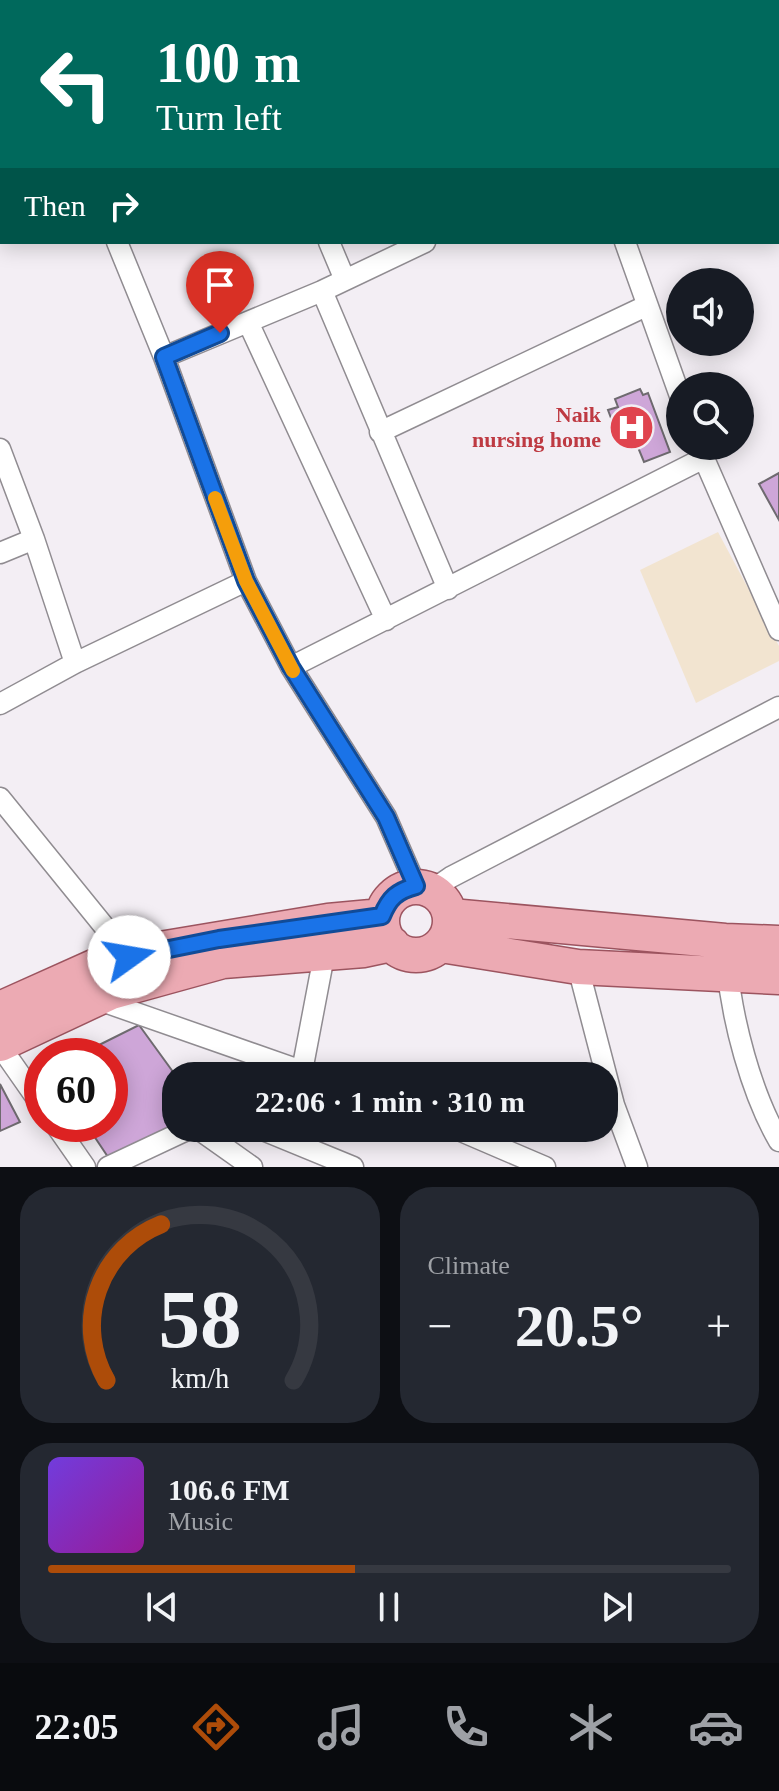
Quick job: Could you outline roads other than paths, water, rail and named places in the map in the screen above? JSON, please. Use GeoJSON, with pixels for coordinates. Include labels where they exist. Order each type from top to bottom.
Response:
{"type":"FeatureCollection","features":[{"type":"Feature","properties":{"kind":"main road"},"geometry":{"type":"LineString","coordinates":[[435,909],[422,955],[411,954],[387,930],[388,901],[400,890],[435,909],[578,967],[779,977]]}},
{"type":"Feature","properties":{"kind":"main road"},"geometry":{"type":"LineString","coordinates":[[435,909],[725,941],[779,943]]}},
{"type":"Feature","properties":{"kind":"main road"},"geometry":{"type":"LineString","coordinates":[[0,1009],[96,966],[129,957],[387,930]]}},
{"type":"Feature","properties":{"kind":"main road"},"geometry":{"type":"LineString","coordinates":[[0,1045],[111,992],[327,936]]}},
{"type":"Feature","properties":{"kind":"street"},"geometry":{"type":"LineString","coordinates":[[118,244],[164,357],[246,581],[291,667],[386,817],[435,909]]}},
{"type":"Feature","properties":{"kind":"street"},"geometry":{"type":"LineString","coordinates":[[330,244],[345,280]]}},
{"type":"Feature","properties":{"kind":"street"},"geometry":{"type":"LineString","coordinates":[[164,357],[322,291],[421,244]]}},
{"type":"Feature","properties":{"kind":"street"},"geometry":{"type":"LineString","coordinates":[[626,244],[671,372]]}},
{"type":"Feature","properties":{"kind":"street"},"geometry":{"type":"LineString","coordinates":[[322,291],[448,589]]}},
{"type":"Feature","properties":{"kind":"street"},"geometry":{"type":"LineString","coordinates":[[380,432],[646,306]]}},
{"type":"Feature","properties":{"kind":"street"},"geometry":{"type":"LineString","coordinates":[[248,322],[386,620]]}},
{"type":"Feature","properties":{"kind":"street"},"geometry":{"type":"LineString","coordinates":[[0,449],[75,663]]}},
{"type":"Feature","properties":{"kind":"street"},"geometry":{"type":"LineString","coordinates":[[291,667],[448,589],[687,460]]}},
{"type":"Feature","properties":{"kind":"street"},"geometry":{"type":"LineString","coordinates":[[705,460],[779,630]]}},
{"type":"Feature","properties":{"kind":"street"},"geometry":{"type":"LineString","coordinates":[[0,553],[34,539]]}},
{"type":"Feature","properties":{"kind":"street"},"geometry":{"type":"LineString","coordinates":[[0,704],[75,663],[246,581]]}},
{"type":"Feature","properties":{"kind":"street"},"geometry":{"type":"LineString","coordinates":[[435,909],[451,877],[779,707]]}},
{"type":"Feature","properties":{"kind":"street"},"geometry":{"type":"LineString","coordinates":[[0,798],[129,957]]}},
{"type":"Feature","properties":{"kind":"street"},"geometry":{"type":"LineString","coordinates":[[305,1062],[327,936]]}},
{"type":"Feature","properties":{"kind":"street"},"geometry":{"type":"LineString","coordinates":[[725,941],[728,975],[747,1064],[769,1124],[779,1141]]}},
{"type":"Feature","properties":{"kind":"street"},"geometry":{"type":"LineString","coordinates":[[578,967],[614,1105],[637,1167]]}},
{"type":"Feature","properties":{"kind":"street"},"geometry":{"type":"LineString","coordinates":[[96,999],[270,1062]]}},
{"type":"Feature","properties":{"kind":"street"},"geometry":{"type":"LineString","coordinates":[[0,1045],[24,1080]]}},
{"type":"Feature","properties":{"kind":"street"},"geometry":{"type":"LineString","coordinates":[[68,1142],[85,1167]]}},
{"type":"Feature","properties":{"kind":"street"},"geometry":{"type":"LineString","coordinates":[[108,1167],[163,1142]]}},
{"type":"Feature","properties":{"kind":"street"},"geometry":{"type":"LineString","coordinates":[[215,1142],[252,1167]]}},
{"type":"Feature","properties":{"kind":"street"},"geometry":{"type":"LineString","coordinates":[[292,1142],[353,1167]]}},
{"type":"Feature","properties":{"kind":"street"},"geometry":{"type":"LineString","coordinates":[[487,1142],[545,1167]]}},
{"type":"Feature","properties":{"kind":"place","name":"Naik nursing home"},"geometry":{"type":"Point","coordinates":[632,427]}}]}
